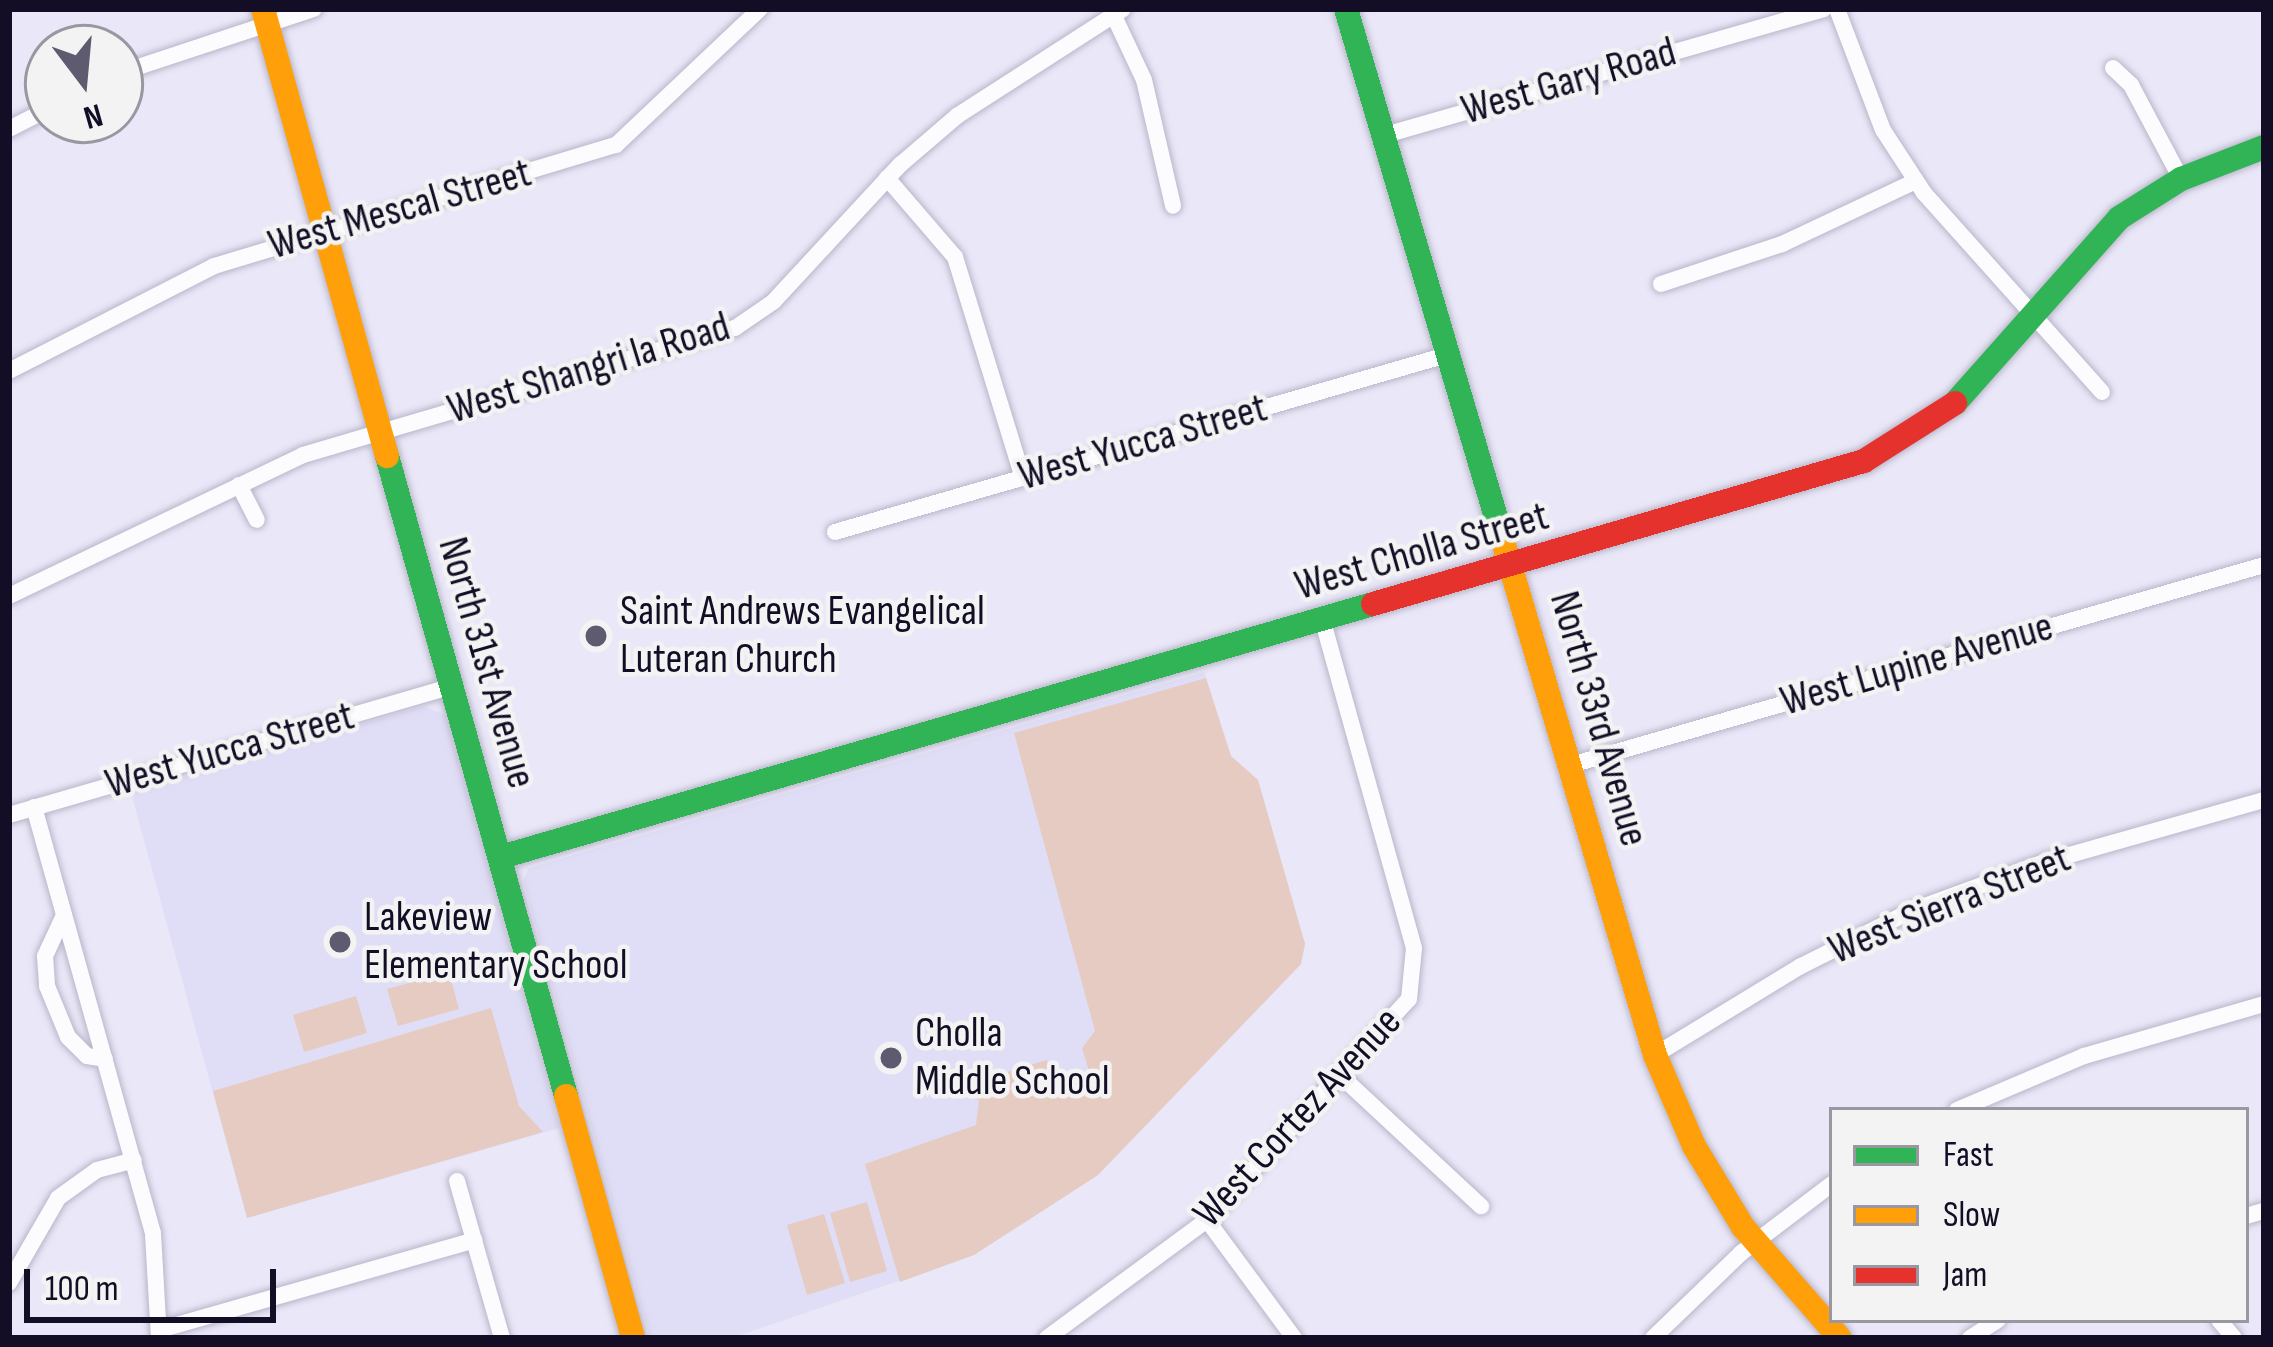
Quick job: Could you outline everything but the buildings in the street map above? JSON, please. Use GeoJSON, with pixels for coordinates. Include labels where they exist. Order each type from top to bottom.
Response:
{"type":"FeatureCollection","features":[{"type":"Feature","properties":{"kind":"street"},"geometry":{"type":"LineString","coordinates":[[144,64],[264,16],[314,9]]}},
{"type":"Feature","properties":{"kind":"street","name":"West Mescal Street"},"geometry":{"type":"LineString","coordinates":[[9,371],[214,266],[616,145],[760,9]]}},
{"type":"Feature","properties":{"kind":"street","name":"North 33rd Avenue"},"geometry":{"type":"LineString","coordinates":[[1346,9],[1655,1055],[1694,1146],[1755,1242],[1840,1338]]}},
{"type":"Feature","properties":{"kind":"street","name":"West Gary Road"},"geometry":{"type":"LineString","coordinates":[[1384,135],[1823,9]]}},
{"type":"Feature","properties":{"kind":"street"},"geometry":{"type":"LineString","coordinates":[[1837,9],[1866,92],[1916,182],[2102,392]]}},
{"type":"Feature","properties":{"kind":"street"},"geometry":{"type":"LineString","coordinates":[[1118,12],[1144,80],[1173,206]]}},
{"type":"Feature","properties":{"kind":"street","name":"West Shangri la Road"},"geometry":{"type":"LineString","coordinates":[[9,596],[130,544],[239,485],[380,433],[735,328],[773,302],[887,178],[1014,72],[1118,12]]}},
{"type":"Feature","properties":{"kind":"street","name":"North 31st Avenue"},"geometry":{"type":"LineString","coordinates":[[264,16],[501,856],[627,1336]]}},
{"type":"Feature","properties":{"kind":"street"},"geometry":{"type":"LineString","coordinates":[[2113,68],[2132,86],[2182,179]]}},
{"type":"Feature","properties":{"kind":"street","name":"West Cholla Street"},"geometry":{"type":"LineString","coordinates":[[501,856],[1323,622],[1864,461],[1963,398],[2100,235],[2182,179],[2264,146]]}},
{"type":"Feature","properties":{"kind":"street"},"geometry":{"type":"LineString","coordinates":[[887,178],[956,257],[1023,478]]}},
{"type":"Feature","properties":{"kind":"street"},"geometry":{"type":"LineString","coordinates":[[1661,284],[1782,244],[1916,182]]}},
{"type":"Feature","properties":{"kind":"street","name":"West Yucca Street"},"geometry":{"type":"LineString","coordinates":[[835,532],[1450,355]]}},
{"type":"Feature","properties":{"kind":"street"},"geometry":{"type":"LineString","coordinates":[[239,485],[257,520]]}},
{"type":"Feature","properties":{"kind":"street","name":"West Lupine Avenue"},"geometry":{"type":"LineString","coordinates":[[1570,765],[2264,565]]}},
{"type":"Feature","properties":{"kind":"street","name":"West Cortez Avenue"},"geometry":{"type":"LineString","coordinates":[[1051,1337],[1207,1220],[1409,999],[1414,949],[1323,622]]}},
{"type":"Feature","properties":{"kind":"street","name":"West Yucca Street"},"geometry":{"type":"LineString","coordinates":[[9,815],[452,687]]}},
{"type":"Feature","properties":{"kind":"street","name":"West Sierra Street"},"geometry":{"type":"LineString","coordinates":[[1655,1055],[1801,966],[1929,904],[2264,800]]}},
{"type":"Feature","properties":{"kind":"street"},"geometry":{"type":"LineString","coordinates":[[34,807],[158,1254],[159,1334],[474,1240]]}},
{"type":"Feature","properties":{"kind":"street"},"geometry":{"type":"LineString","coordinates":[[64,915],[45,956],[47,986],[68,1037],[87,1056],[105,1059]]}},
{"type":"Feature","properties":{"kind":"street"},"geometry":{"type":"LineString","coordinates":[[1964,1107],[2084,1056],[2264,1004]]}},
{"type":"Feature","properties":{"kind":"street"},"geometry":{"type":"LineString","coordinates":[[1342,1077],[1481,1206]]}},
{"type":"Feature","properties":{"kind":"street"},"geometry":{"type":"LineString","coordinates":[[9,1283],[58,1198],[97,1170],[134,1160]]}},
{"type":"Feature","properties":{"kind":"street"},"geometry":{"type":"LineString","coordinates":[[457,1181],[502,1338]]}},
{"type":"Feature","properties":{"kind":"street"},"geometry":{"type":"LineString","coordinates":[[1653,1338],[1755,1242],[1829,1186]]}},
{"type":"Feature","properties":{"kind":"street"},"geometry":{"type":"LineString","coordinates":[[1207,1220],[1294,1338]]}},
{"type":"Feature","properties":{"kind":"shaded area","name":"Cholla Middle School"},"geometry":{"type":"Polygon","coordinates":[[[1204,672],[1231,756],[1258,780],[1305,944],[1301,964],[1098,1175],[974,1255],[732,1338],[650,1338],[523,880],[529,868],[1204,672]]]}},
{"type":"Feature","properties":{"kind":"shaded area"},"geometry":{"type":"Polygon","coordinates":[[[1206,678],[1231,756],[1258,780],[1305,944],[1301,964],[1098,1175],[974,1255],[900,1282],[865,1164],[976,1125],[979,1101],[963,1085],[1047,1060],[1055,1089],[1091,1078],[1082,1048],[1095,1031],[1014,733],[1206,678]]]}},
{"type":"Feature","properties":{"kind":"shaded area","name":"Lakeview Elementary School"},"geometry":{"type":"Polygon","coordinates":[[[423,706],[445,715],[559,1128],[247,1218],[131,793],[423,706]]]}},
{"type":"Feature","properties":{"kind":"shaded area"},"geometry":{"type":"Polygon","coordinates":[[[449,972],[459,1009],[398,1026],[387,989],[449,972]]]}},
{"type":"Feature","properties":{"kind":"shaded area"},"geometry":{"type":"Polygon","coordinates":[[[356,996],[367,1033],[304,1052],[293,1015],[356,996]]]}},
{"type":"Feature","properties":{"kind":"shaded area"},"geometry":{"type":"Polygon","coordinates":[[[491,1008],[519,1106],[543,1132],[247,1218],[213,1091],[491,1008]]]}},
{"type":"Feature","properties":{"kind":"shaded area"},"geometry":{"type":"Polygon","coordinates":[[[867,1202],[887,1271],[850,1282],[830,1213],[867,1202]]]}},
{"type":"Feature","properties":{"kind":"shaded area"},"geometry":{"type":"Polygon","coordinates":[[[824,1214],[845,1283],[807,1295],[787,1225],[824,1214]]]}},
{"type":"Feature","properties":{"kind":"traffic: fast"},"geometry":{"type":"LineString","coordinates":[[1346,9],[1500,531]]}},
{"type":"Feature","properties":{"kind":"traffic: fast"},"geometry":{"type":"LineString","coordinates":[[1955,403],[2119,218],[2181,179],[2264,147]]}},
{"type":"Feature","properties":{"kind":"traffic: fast"},"geometry":{"type":"LineString","coordinates":[[387,456],[566,1096]]}},
{"type":"Feature","properties":{"kind":"traffic: fast"},"geometry":{"type":"LineString","coordinates":[[501,857],[1373,604]]}},
{"type":"Feature","properties":{"kind":"traffic: slow"},"geometry":{"type":"LineString","coordinates":[[263,9],[387,456]]}},
{"type":"Feature","properties":{"kind":"traffic: slow"},"geometry":{"type":"LineString","coordinates":[[1500,531],[1655,1055],[1694,1146],[1743,1227],[1840,1338]]}},
{"type":"Feature","properties":{"kind":"traffic: slow"},"geometry":{"type":"LineString","coordinates":[[566,1096],[633,1338]]}},
{"type":"Feature","properties":{"kind":"traffic: jam"},"geometry":{"type":"LineString","coordinates":[[1373,604],[1864,461],[1955,403]]}},
{"type":"Feature","properties":{"kind":"place","name":"Saint Andrews Evangelical Luteran Church"},"geometry":{"type":"Point","coordinates":[596,636]}},
{"type":"Feature","properties":{"kind":"place","name":"Lakeview Elementary School"},"geometry":{"type":"Point","coordinates":[340,942]}},
{"type":"Feature","properties":{"kind":"place","name":"Cholla Middle School"},"geometry":{"type":"Point","coordinates":[891,1058]}}]}
